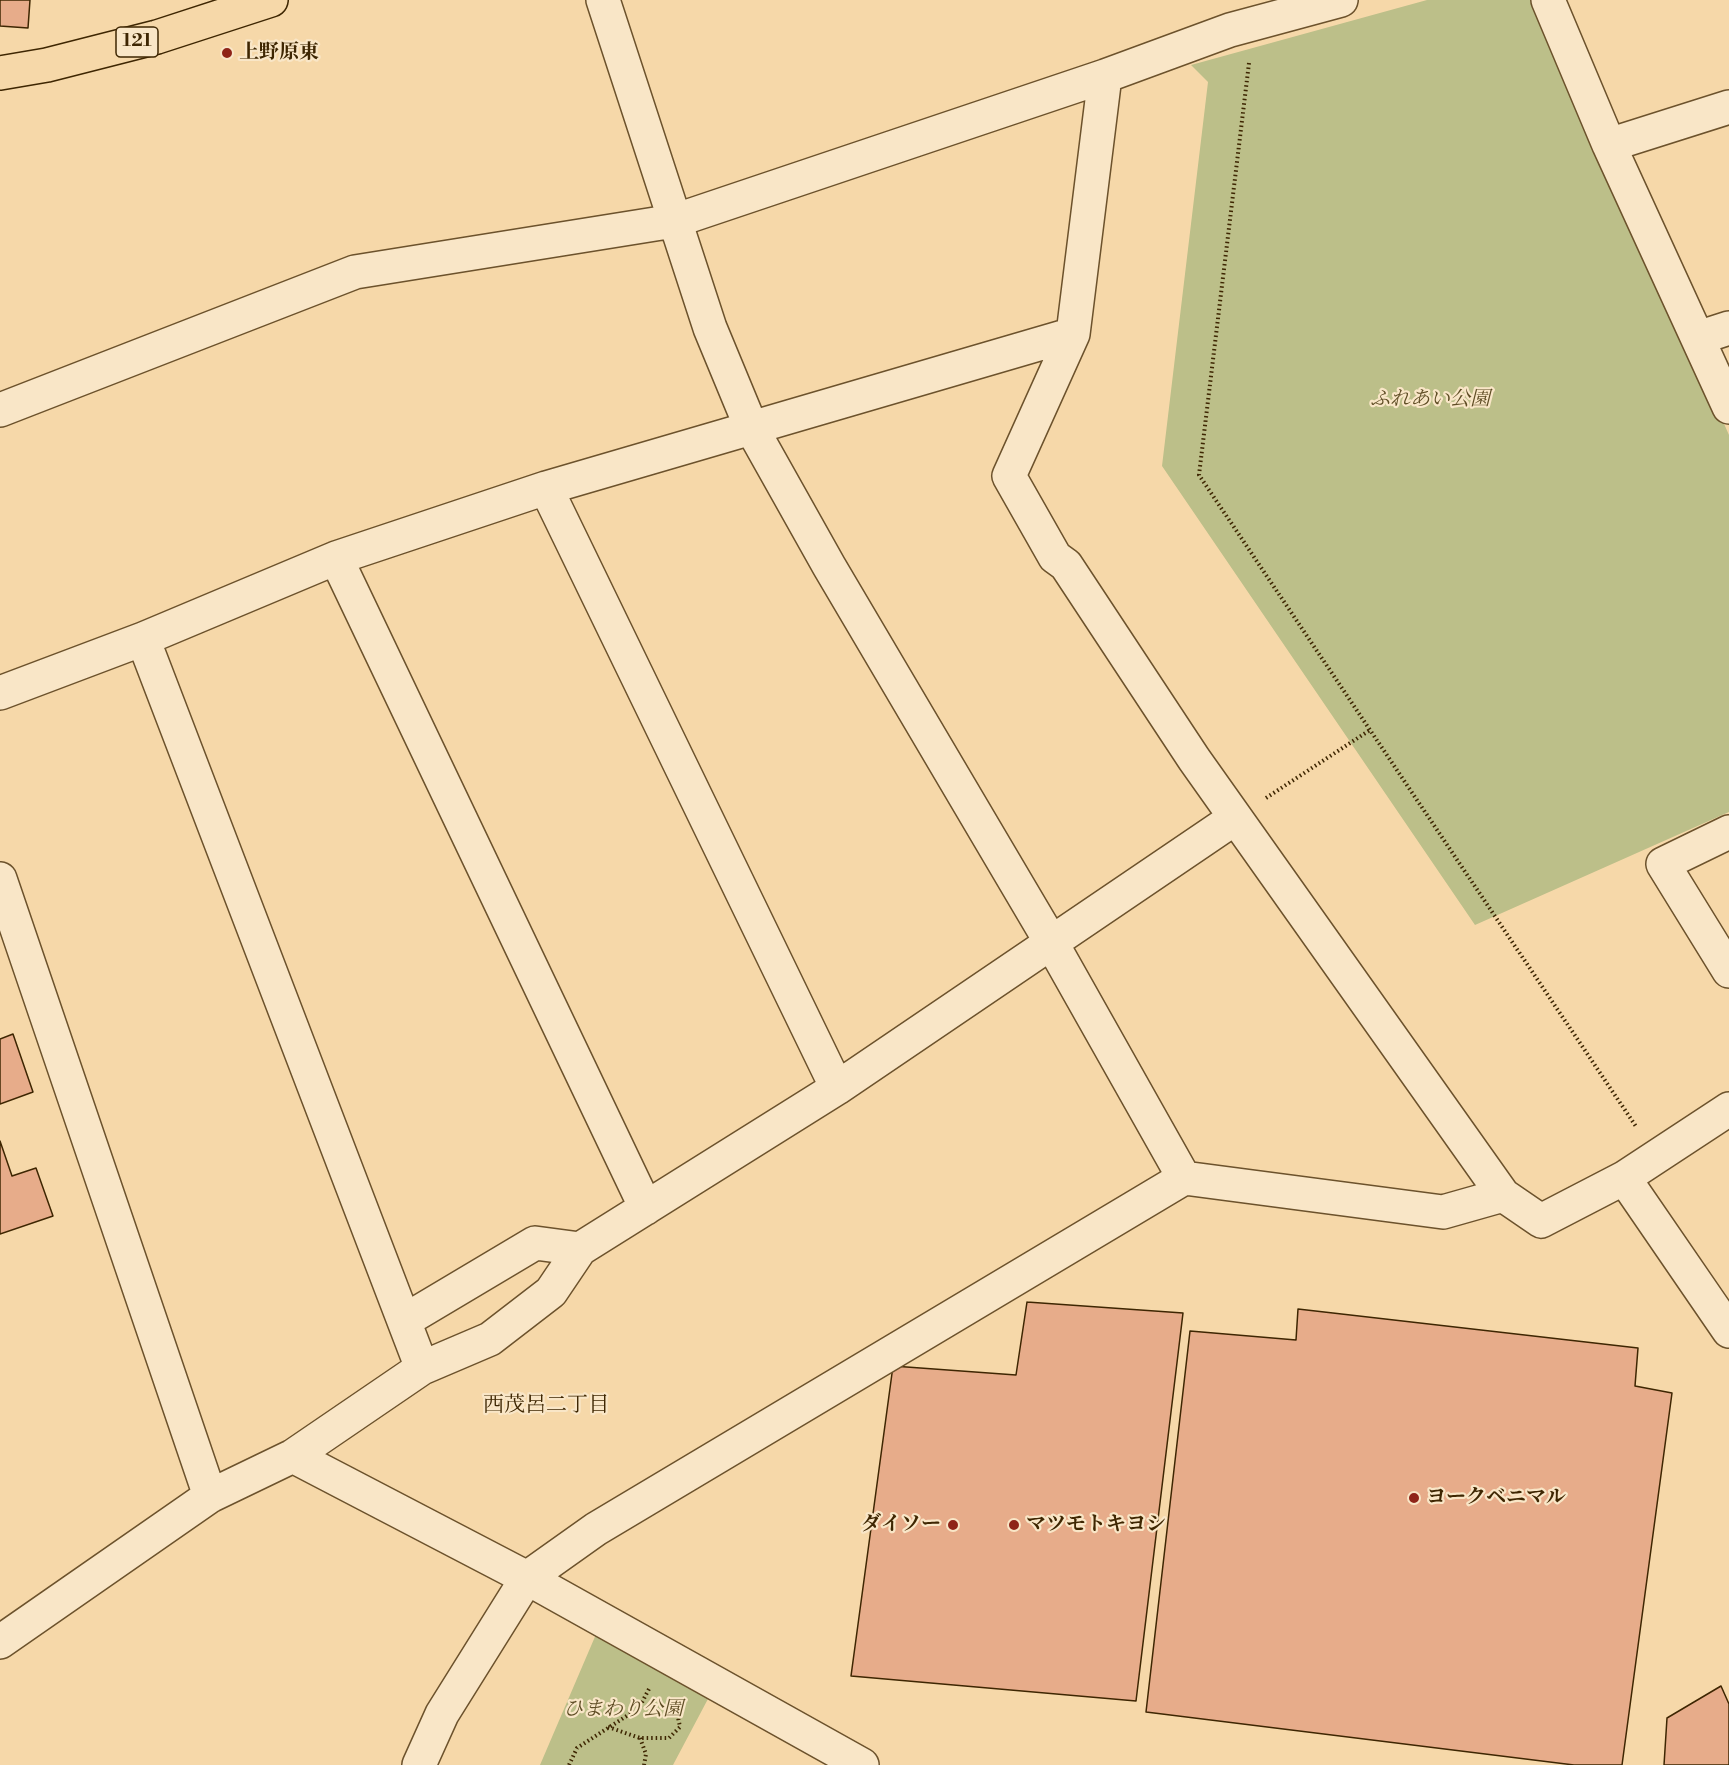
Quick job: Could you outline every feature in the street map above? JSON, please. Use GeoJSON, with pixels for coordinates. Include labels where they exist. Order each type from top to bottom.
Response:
{"type":"FeatureCollection","features":[{"type":"Feature","properties":{"kind":"highway","name":"121"},"geometry":{"type":"LineString","coordinates":[[0,73],[47,65],[157,37],[271,0]]}},
{"type":"Feature","properties":{"kind":"street"},"geometry":{"type":"LineString","coordinates":[[603,0],[710,328],[752,427],[829,566],[1051,942],[1184,1178]]}},
{"type":"Feature","properties":{"kind":"street"},"geometry":{"type":"LineString","coordinates":[[0,410],[355,272],[674,221],[1105,76],[1231,15],[1341,0]]}},
{"type":"Feature","properties":{"kind":"street"},"geometry":{"type":"LineString","coordinates":[[1548,0],[1609,145],[1729,407]]}},
{"type":"Feature","properties":{"kind":"street"},"geometry":{"type":"LineString","coordinates":[[1105,76],[1073,334],[1009,476],[1056,557],[1066,565],[1235,818],[1503,1194],[1541,1221],[1624,1178],[1729,1109]]}},
{"type":"Feature","properties":{"kind":"street"},"geometry":{"type":"LineString","coordinates":[[1609,145],[1729,106]]}},
{"type":"Feature","properties":{"kind":"street"},"geometry":{"type":"LineString","coordinates":[[1698,338],[1729,328]]}},
{"type":"Feature","properties":{"kind":"street"},"geometry":{"type":"LineString","coordinates":[[0,693],[142,639],[336,558],[546,488],[1073,334]]}},
{"type":"Feature","properties":{"kind":"street"},"geometry":{"type":"LineString","coordinates":[[546,488],[837,1088]]}},
{"type":"Feature","properties":{"kind":"street"},"geometry":{"type":"LineString","coordinates":[[336,558],[646,1208]]}},
{"type":"Feature","properties":{"kind":"street"},"geometry":{"type":"LineString","coordinates":[[142,639],[422,1368]]}},
{"type":"Feature","properties":{"kind":"street"},"geometry":{"type":"LineString","coordinates":[[0,1642],[210,1496],[293,1456],[422,1368],[490,1339],[551,1292],[580,1249],[837,1088],[1235,818]]}},
{"type":"Feature","properties":{"kind":"street"},"geometry":{"type":"LineString","coordinates":[[1729,832],[1663,864],[1729,971]]}},
{"type":"Feature","properties":{"kind":"street"},"geometry":{"type":"LineString","coordinates":[[0,879],[210,1496]]}},
{"type":"Feature","properties":{"kind":"street"},"geometry":{"type":"LineString","coordinates":[[419,1765],[442,1714],[527,1578],[596,1529],[1184,1178],[1443,1212],[1503,1194]]}},
{"type":"Feature","properties":{"kind":"street"},"geometry":{"type":"LineString","coordinates":[[1624,1178],[1729,1331]]}},
{"type":"Feature","properties":{"kind":"street"},"geometry":{"type":"LineString","coordinates":[[404,1321],[535,1242],[580,1249]]}},
{"type":"Feature","properties":{"kind":"street"},"geometry":{"type":"LineString","coordinates":[[293,1456],[527,1578],[862,1765]]}},
{"type":"Feature","properties":{"kind":"path"},"geometry":{"type":"LineString","coordinates":[[1250,56],[1199,475],[1640,1132]]}},
{"type":"Feature","properties":{"kind":"path"},"geometry":{"type":"LineString","coordinates":[[1235,818],[1370,730]]}},
{"type":"Feature","properties":{"kind":"path"},"geometry":{"type":"LineString","coordinates":[[569,1765],[576,1748],[639,1708],[650,1686],[659,1690]]}},
{"type":"Feature","properties":{"kind":"path"},"geometry":{"type":"LineString","coordinates":[[607,1727],[640,1738],[669,1738],[680,1726],[680,1715],[673,1700]]}},
{"type":"Feature","properties":{"kind":"path"},"geometry":{"type":"LineString","coordinates":[[640,1738],[646,1754],[644,1765]]}},
{"type":"Feature","properties":{"kind":"green space","name":"ふれあい公園"},"geometry":{"type":"Polygon","coordinates":[[[1427,0],[1536,0],[1729,435],[1729,812],[1475,925],[1162,466],[1208,82],[1191,65],[1427,0]]]}},
{"type":"Feature","properties":{"kind":"green space","name":"ひまわり公園"},"geometry":{"type":"Polygon","coordinates":[[[597,1632],[709,1697],[673,1765],[540,1765],[597,1632]]]}},
{"type":"Feature","properties":{"kind":"building"},"geometry":{"type":"Polygon","coordinates":[[[0,0],[30,0],[28,28],[0,26],[0,0]]]}},
{"type":"Feature","properties":{"kind":"building"},"geometry":{"type":"Polygon","coordinates":[[[13,1034],[33,1092],[0,1104],[0,1039],[13,1034]]]}},
{"type":"Feature","properties":{"kind":"building"},"geometry":{"type":"Polygon","coordinates":[[[0,1141],[12,1176],[36,1168],[53,1216],[0,1234],[0,1141]]]}},
{"type":"Feature","properties":{"kind":"building","name":"マツモトキヨシ"},"geometry":{"type":"Polygon","coordinates":[[[1027,1302],[1183,1313],[1136,1701],[851,1676],[893,1366],[1016,1375],[1027,1302]]]}},
{"type":"Feature","properties":{"kind":"building","name":"ヨークベニマル"},"geometry":{"type":"Polygon","coordinates":[[[1298,1309],[1638,1348],[1635,1386],[1672,1393],[1622,1765],[1574,1765],[1146,1712],[1190,1331],[1296,1340],[1298,1309]]]}},
{"type":"Feature","properties":{"kind":"building"},"geometry":{"type":"Polygon","coordinates":[[[1721,1686],[1729,1704],[1729,1765],[1664,1765],[1667,1718],[1721,1686]]]}},
{"type":"Feature","properties":{"kind":"place","name":"上野原東"},"geometry":{"type":"Point","coordinates":[227,53]}},
{"type":"Feature","properties":{"kind":"place","name":"ヨークベニマル"},"geometry":{"type":"Point","coordinates":[1414,1498]}},
{"type":"Feature","properties":{"kind":"place","name":"ダイソー"},"geometry":{"type":"Point","coordinates":[953,1525]}},
{"type":"Feature","properties":{"kind":"place","name":"マツモトキヨシ"},"geometry":{"type":"Point","coordinates":[1014,1525]}},
{"type":"Feature","properties":{"kind":"district","name":"西茂呂二丁目"},"geometry":{"type":"Point","coordinates":[546,1406]}}]}
